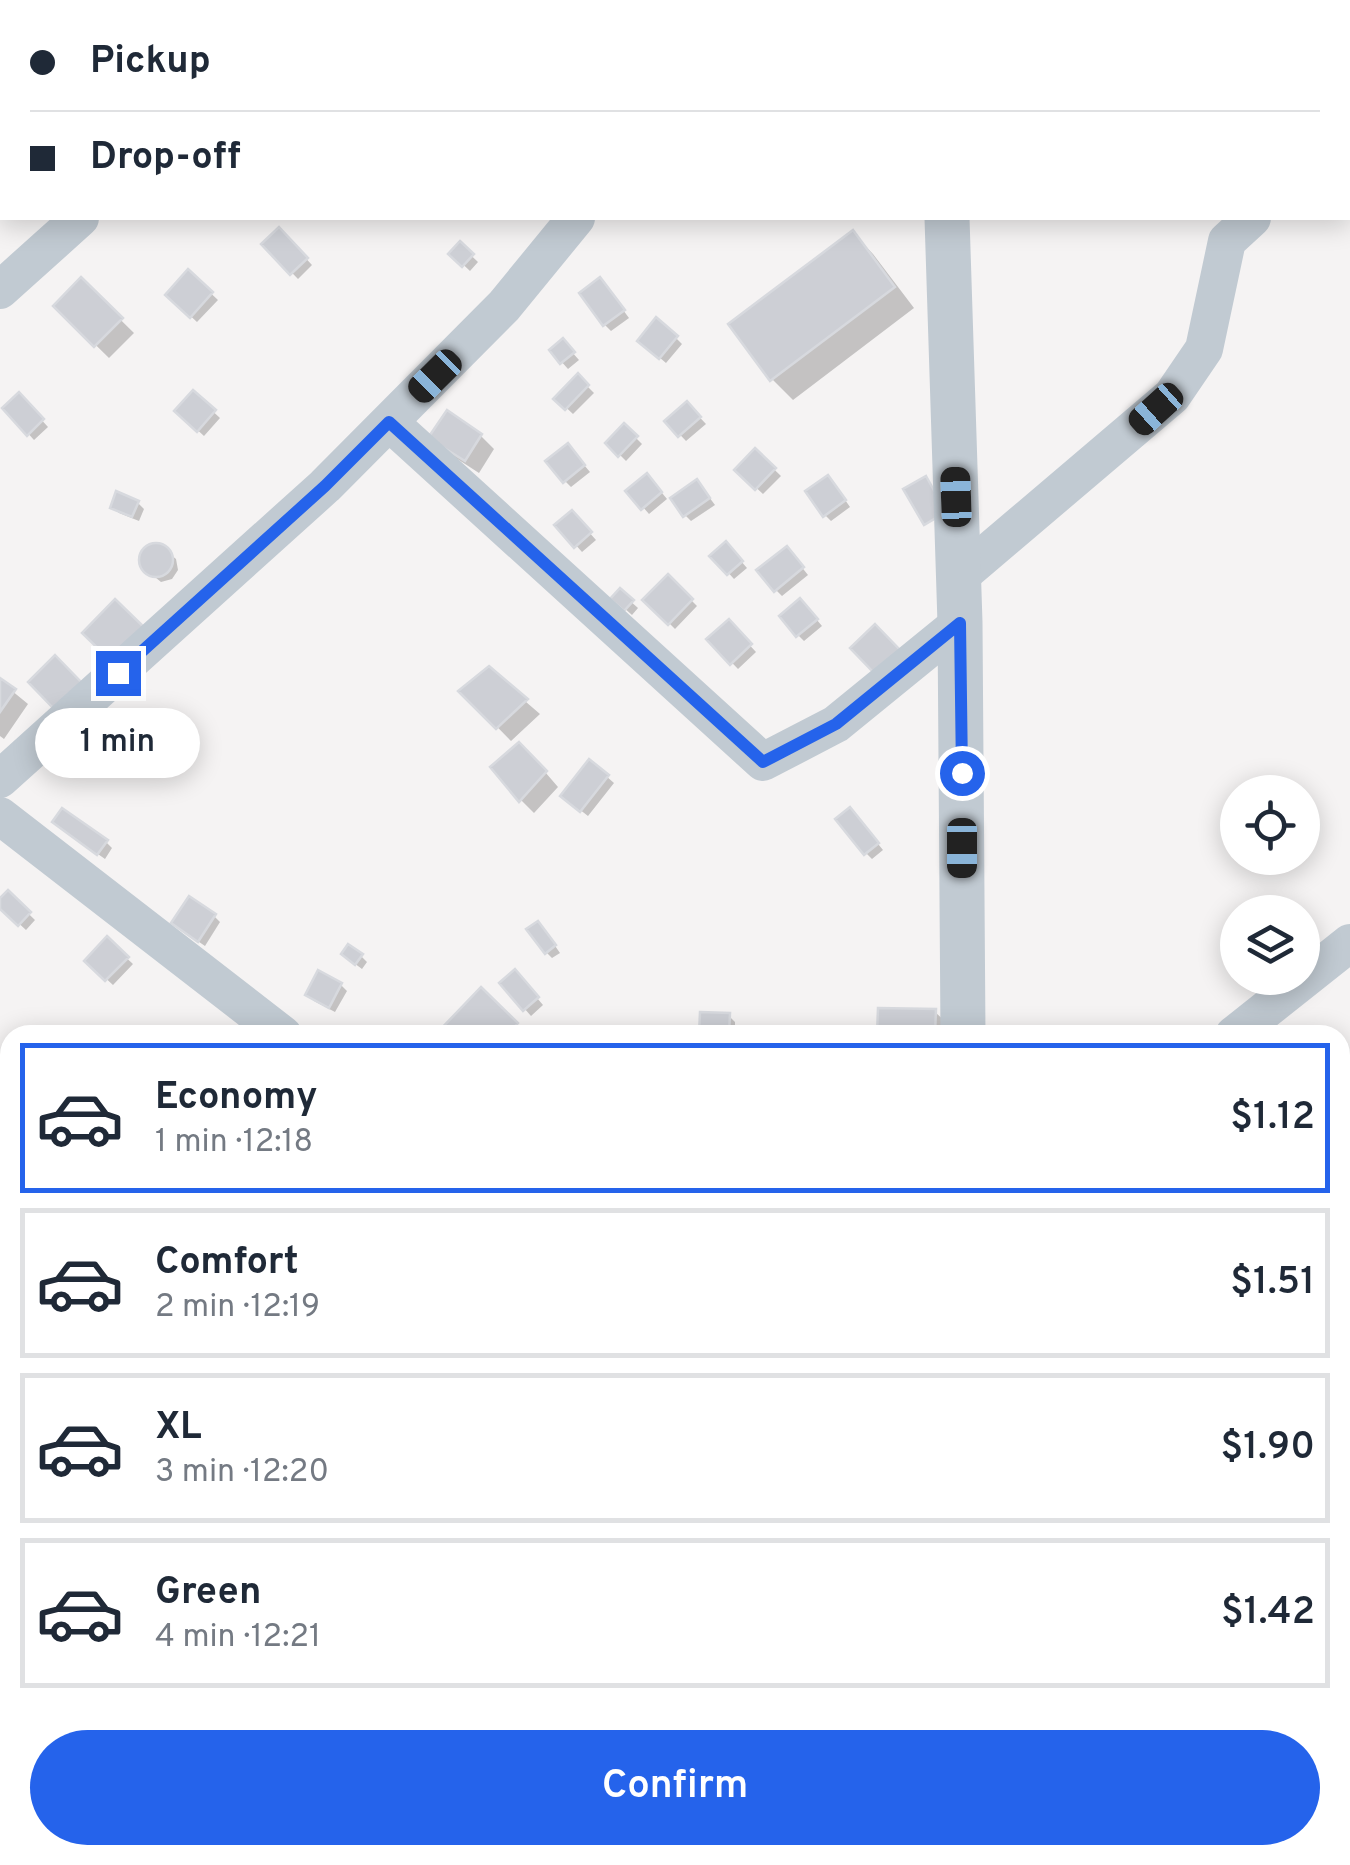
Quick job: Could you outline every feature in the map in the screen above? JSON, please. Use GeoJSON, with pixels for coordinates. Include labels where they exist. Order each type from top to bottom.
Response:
{"type":"FeatureCollection","features":[{"type":"Feature","properties":{"kind":"street"},"geometry":{"type":"LineString","coordinates":[[0,290],[78,220]]}},
{"type":"Feature","properties":{"kind":"street"},"geometry":{"type":"LineString","coordinates":[[0,779],[325,486],[504,306],[574,220]]}},
{"type":"Feature","properties":{"kind":"street"},"geometry":{"type":"LineString","coordinates":[[947,220],[960,623],[963,1025]]}},
{"type":"Feature","properties":{"kind":"street"},"geometry":{"type":"LineString","coordinates":[[959,577],[1172,396],[1204,349],[1227,241],[1250,220]]}},
{"type":"Feature","properties":{"kind":"street"},"geometry":{"type":"LineString","coordinates":[[389,422],[763,762],[836,724],[960,623]]}},
{"type":"Feature","properties":{"kind":"street"},"geometry":{"type":"LineString","coordinates":[[0,816],[270,1025]]}},
{"type":"Feature","properties":{"kind":"street"},"geometry":{"type":"LineString","coordinates":[[1247,1025],[1350,943]]}},
{"type":"Feature","properties":{"kind":"building"},"geometry":{"type":"Polygon","coordinates":[[[279,227],[308,258],[290,275],[261,244],[279,227]]]}},
{"type":"Feature","properties":{"kind":"building"},"geometry":{"type":"Polygon","coordinates":[[[853,230],[895,287],[770,381],[728,324],[853,230]]]}},
{"type":"Feature","properties":{"kind":"building"},"geometry":{"type":"Polygon","coordinates":[[[460,241],[474,254],[462,267],[448,254],[460,241]]]}},
{"type":"Feature","properties":{"kind":"building"},"geometry":{"type":"Polygon","coordinates":[[[188,269],[213,292],[190,318],[165,295],[188,269]]]}},
{"type":"Feature","properties":{"kind":"building"},"geometry":{"type":"Polygon","coordinates":[[[81,277],[123,318],[94,347],[53,306],[81,277]]]}},
{"type":"Feature","properties":{"kind":"building"},"geometry":{"type":"Polygon","coordinates":[[[600,277],[625,310],[603,326],[579,293],[600,277]]]}},
{"type":"Feature","properties":{"kind":"building"},"geometry":{"type":"Polygon","coordinates":[[[656,317],[678,336],[659,359],[637,341],[656,317]]]}},
{"type":"Feature","properties":{"kind":"building"},"geometry":{"type":"Polygon","coordinates":[[[563,338],[575,352],[560,364],[549,350],[563,338]]]}},
{"type":"Feature","properties":{"kind":"building"},"geometry":{"type":"Polygon","coordinates":[[[578,373],[589,385],[565,410],[553,399],[578,373]]]}},
{"type":"Feature","properties":{"kind":"building"},"geometry":{"type":"Polygon","coordinates":[[[193,390],[216,410],[197,432],[174,411],[193,390]]]}},
{"type":"Feature","properties":{"kind":"building"},"geometry":{"type":"Polygon","coordinates":[[[19,392],[44,419],[27,436],[2,408],[19,392]]]}},
{"type":"Feature","properties":{"kind":"building"},"geometry":{"type":"Polygon","coordinates":[[[687,401],[701,417],[678,437],[664,421],[687,401]]]}},
{"type":"Feature","properties":{"kind":"building"},"geometry":{"type":"Polygon","coordinates":[[[447,410],[482,434],[465,461],[428,438],[447,410]]]}},
{"type":"Feature","properties":{"kind":"building"},"geometry":{"type":"Polygon","coordinates":[[[624,423],[638,436],[618,457],[605,443],[624,423]]]}},
{"type":"Feature","properties":{"kind":"building"},"geometry":{"type":"Polygon","coordinates":[[[568,443],[585,465],[563,483],[545,461],[568,443]]]}},
{"type":"Feature","properties":{"kind":"building"},"geometry":{"type":"Polygon","coordinates":[[[755,448],[776,468],[755,490],[734,470],[755,448]]]}},
{"type":"Feature","properties":{"kind":"building"},"geometry":{"type":"Polygon","coordinates":[[[647,473],[662,492],[641,510],[625,491],[647,473]]]}},
{"type":"Feature","properties":{"kind":"building"},"geometry":{"type":"Polygon","coordinates":[[[828,475],[846,500],[823,517],[805,491],[828,475]]]}},
{"type":"Feature","properties":{"kind":"building"},"geometry":{"type":"Polygon","coordinates":[[[926,476],[946,512],[924,525],[903,489],[926,476]]]}},
{"type":"Feature","properties":{"kind":"building"},"geometry":{"type":"Polygon","coordinates":[[[697,479],[710,498],[683,517],[670,498],[697,479]]]}},
{"type":"Feature","properties":{"kind":"building"},"geometry":{"type":"Polygon","coordinates":[[[116,491],[139,501],[132,517],[110,508],[116,491]]]}},
{"type":"Feature","properties":{"kind":"building"},"geometry":{"type":"Polygon","coordinates":[[[572,510],[592,532],[574,548],[554,525],[572,510]]]}},
{"type":"Feature","properties":{"kind":"building"},"geometry":{"type":"Polygon","coordinates":[[[726,541],[743,561],[727,575],[709,556],[726,541]]]}},
{"type":"Feature","properties":{"kind":"building"},"geometry":{"type":"Polygon","coordinates":[[[156,543],[168,548],[173,560],[168,572],[156,577],[144,572],[139,560],[144,548],[156,543]]]}},
{"type":"Feature","properties":{"kind":"building"},"geometry":{"type":"Polygon","coordinates":[[[787,546],[804,567],[774,592],[756,570],[787,546]]]}},
{"type":"Feature","properties":{"kind":"building"},"geometry":{"type":"Polygon","coordinates":[[[668,574],[693,599],[668,625],[642,600],[668,574]]]}},
{"type":"Feature","properties":{"kind":"building"},"geometry":{"type":"Polygon","coordinates":[[[620,588],[634,600],[624,611],[610,599],[620,588]]]}},
{"type":"Feature","properties":{"kind":"building"},"geometry":{"type":"Polygon","coordinates":[[[800,598],[818,619],[796,637],[779,616],[800,598]]]}},
{"type":"Feature","properties":{"kind":"building"},"geometry":{"type":"Polygon","coordinates":[[[115,599],[147,630],[114,664],[82,633],[115,599]]]}},
{"type":"Feature","properties":{"kind":"building"},"geometry":{"type":"Polygon","coordinates":[[[729,619],[752,644],[730,665],[706,639],[729,619]]]}},
{"type":"Feature","properties":{"kind":"building"},"geometry":{"type":"Polygon","coordinates":[[[875,624],[901,651],[876,675],[850,648],[875,624]]]}},
{"type":"Feature","properties":{"kind":"building"},"geometry":{"type":"Polygon","coordinates":[[[55,655],[83,684],[56,711],[28,682],[55,655]]]}},
{"type":"Feature","properties":{"kind":"building"},"geometry":{"type":"Polygon","coordinates":[[[489,666],[528,699],[496,729],[458,691],[489,666]]]}},
{"type":"Feature","properties":{"kind":"building"},"geometry":{"type":"Polygon","coordinates":[[[0,678],[16,689],[0,712],[0,678]]]}},
{"type":"Feature","properties":{"kind":"building"},"geometry":{"type":"Polygon","coordinates":[[[519,742],[547,771],[519,802],[490,767],[519,742]]]}},
{"type":"Feature","properties":{"kind":"building"},"geometry":{"type":"Polygon","coordinates":[[[589,759],[609,775],[580,812],[560,796],[589,759]]]}},
{"type":"Feature","properties":{"kind":"building"},"geometry":{"type":"Polygon","coordinates":[[[850,807],[879,843],[864,855],[835,819],[850,807]]]}},
{"type":"Feature","properties":{"kind":"building"},"geometry":{"type":"Polygon","coordinates":[[[62,808],[108,840],[97,855],[52,822],[62,808]]]}},
{"type":"Feature","properties":{"kind":"building"},"geometry":{"type":"Polygon","coordinates":[[[8,890],[31,912],[18,926],[0,909],[0,898],[8,890]]]}},
{"type":"Feature","properties":{"kind":"building"},"geometry":{"type":"Polygon","coordinates":[[[189,896],[216,914],[198,942],[171,923],[189,896]]]}},
{"type":"Feature","properties":{"kind":"building"},"geometry":{"type":"Polygon","coordinates":[[[538,921],[556,945],[545,954],[526,929],[538,921]]]}},
{"type":"Feature","properties":{"kind":"building"},"geometry":{"type":"Polygon","coordinates":[[[107,936],[129,957],[105,981],[84,961],[107,936]]]}},
{"type":"Feature","properties":{"kind":"building"},"geometry":{"type":"Polygon","coordinates":[[[348,944],[363,954],[355,965],[341,954],[348,944]]]}},
{"type":"Feature","properties":{"kind":"building"},"geometry":{"type":"Polygon","coordinates":[[[515,969],[539,997],[523,1011],[499,983],[515,969]]]}},
{"type":"Feature","properties":{"kind":"building"},"geometry":{"type":"Polygon","coordinates":[[[318,970],[342,983],[329,1008],[305,995],[318,970]]]}},
{"type":"Feature","properties":{"kind":"building"},"geometry":{"type":"Polygon","coordinates":[[[481,987],[518,1023],[516,1025],[445,1025],[481,987]]]}},
{"type":"Feature","properties":{"kind":"building"},"geometry":{"type":"Polygon","coordinates":[[[878,1008],[936,1009],[935,1025],[877,1025],[878,1008]]]}},
{"type":"Feature","properties":{"kind":"building"},"geometry":{"type":"Polygon","coordinates":[[[700,1012],[730,1013],[729,1025],[699,1025],[700,1012]]]}},
{"type":"Feature","properties":{"kind":"route"},"geometry":{"type":"LineString","coordinates":[[118,673],[325,486],[389,422],[763,762],[836,724],[960,623],[962,773]]}}]}
